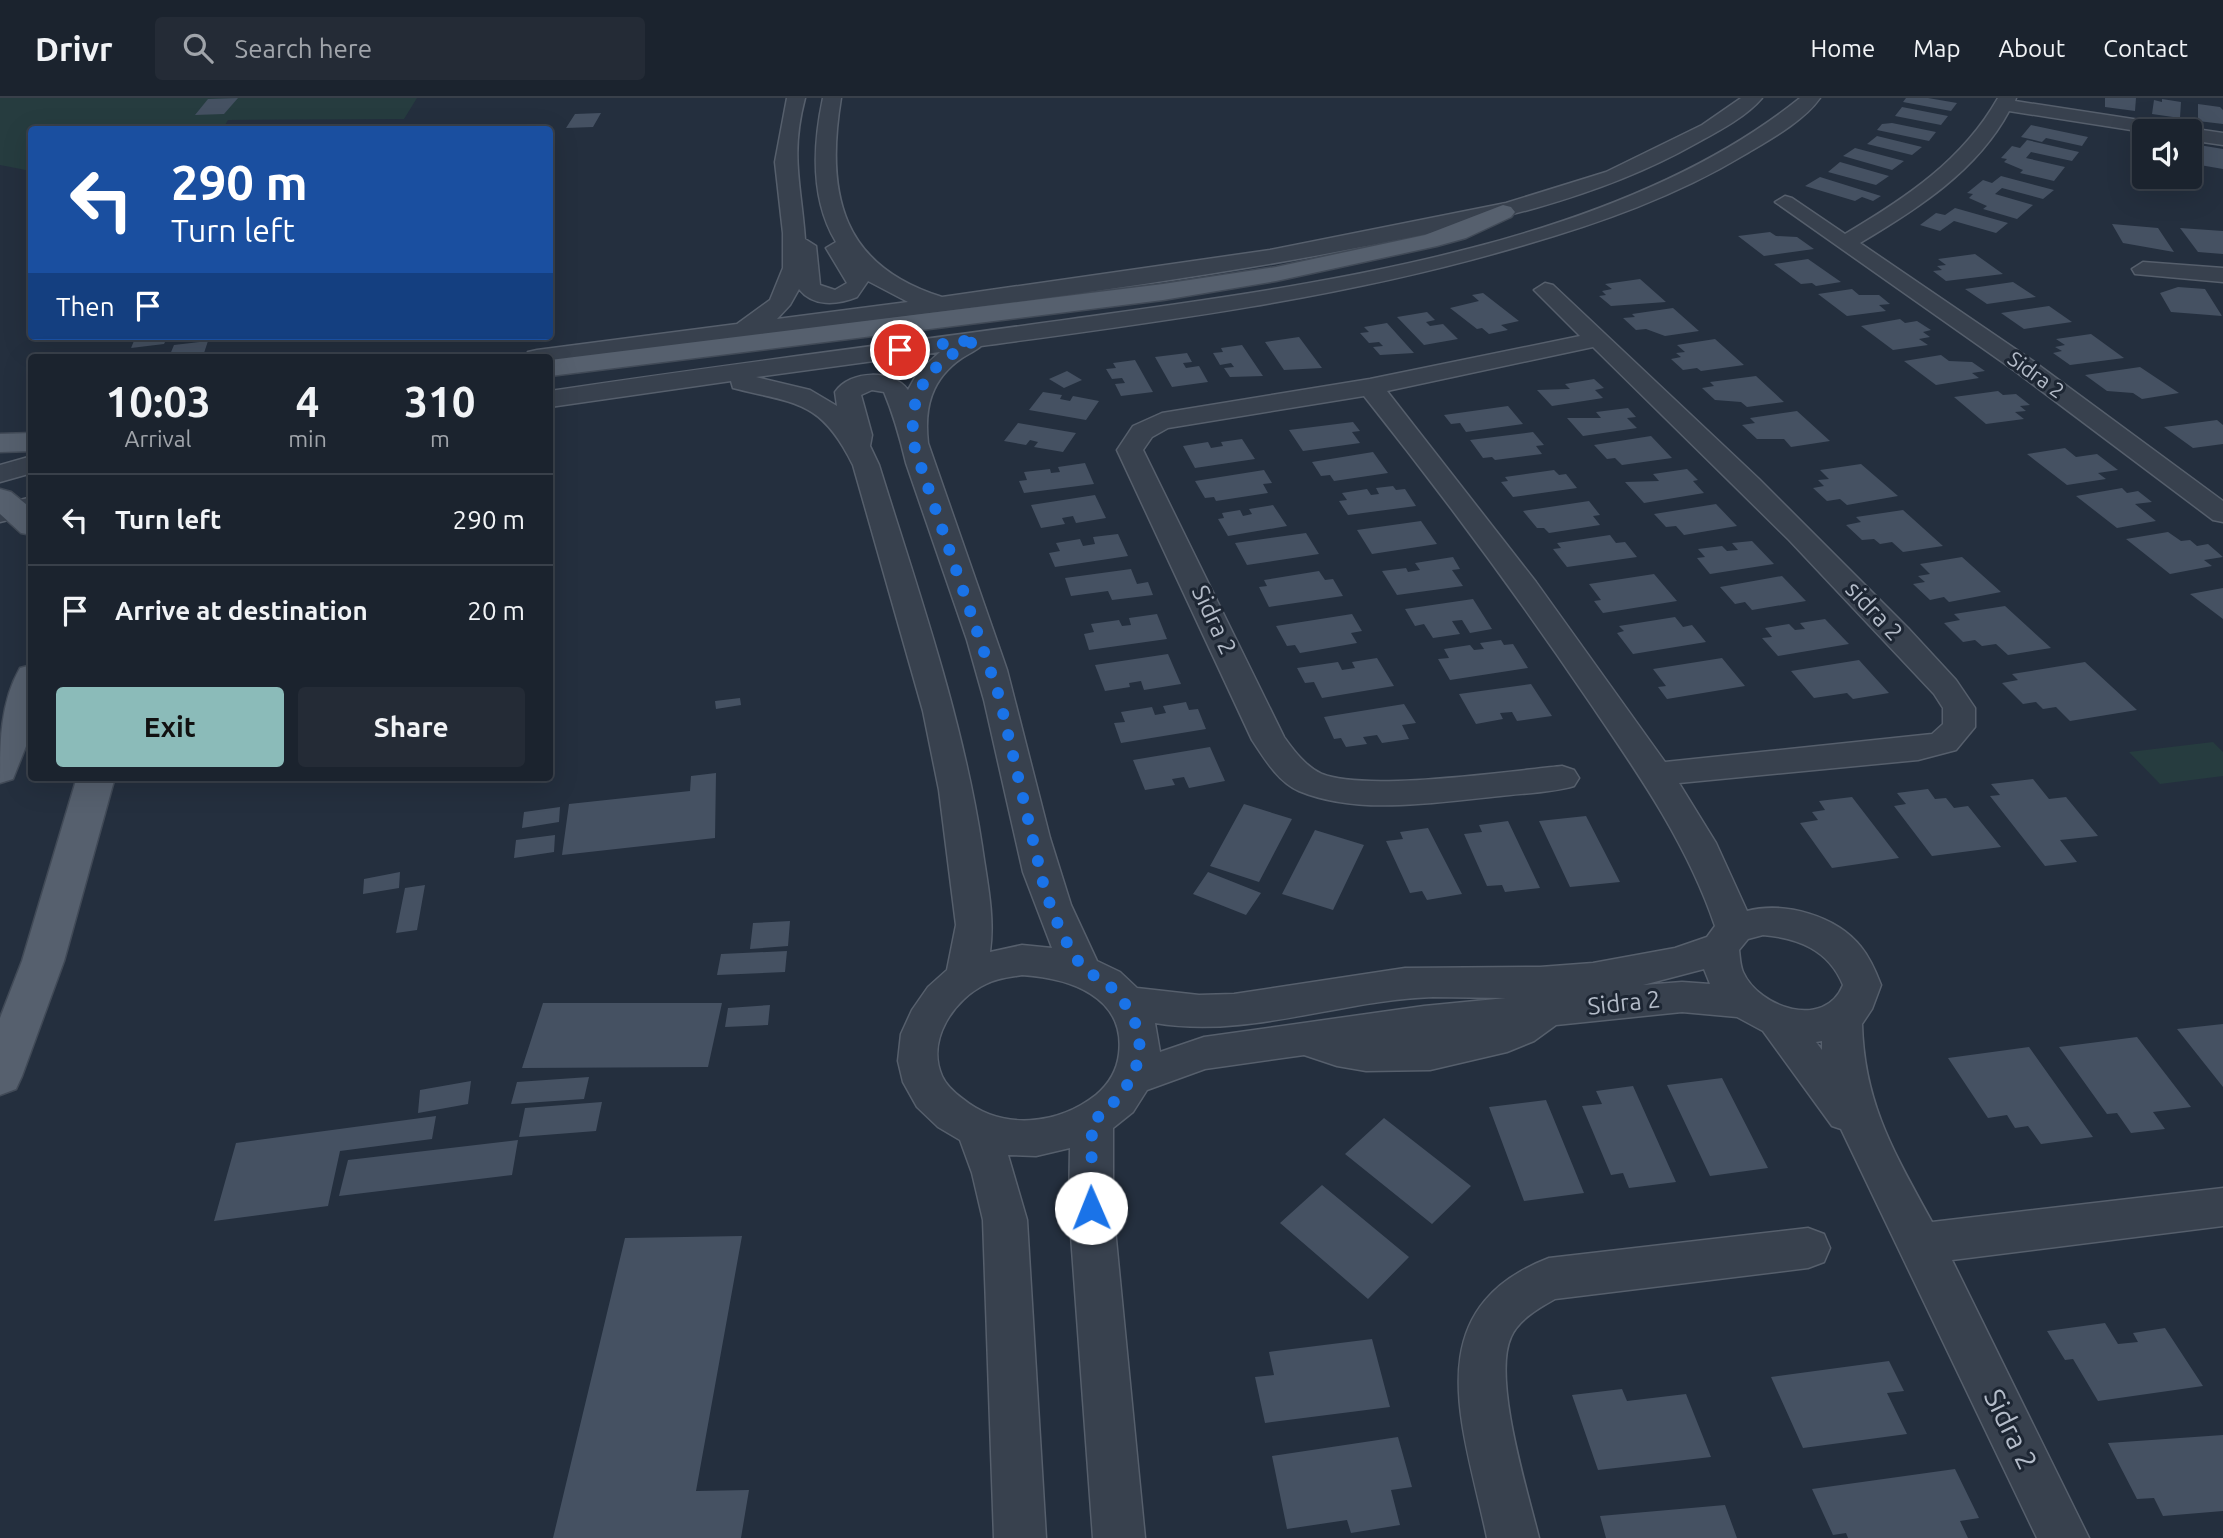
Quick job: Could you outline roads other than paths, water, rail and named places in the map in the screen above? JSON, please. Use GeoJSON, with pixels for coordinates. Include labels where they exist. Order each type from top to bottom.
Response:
{"type":"FeatureCollection","features":[{"type":"Feature","properties":{"kind":"main road"},"geometry":{"type":"LineString","coordinates":[[553,368],[929,313],[1163,292],[1276,274],[1429,241],[1458,233],[1503,212]]}},
{"type":"Feature","properties":{"kind":"main road"},"geometry":{"type":"LineString","coordinates":[[0,443],[28,442]]}},
{"type":"Feature","properties":{"kind":"main road"},"geometry":{"type":"LineString","coordinates":[[0,769],[28,688]]}},
{"type":"Feature","properties":{"kind":"main road"},"geometry":{"type":"LineString","coordinates":[[0,1076],[43,961],[95,781]]}},
{"type":"Feature","properties":{"kind":"street"},"geometry":{"type":"LineString","coordinates":[[743,330],[779,304],[786,293],[794,269],[793,230],[785,164],[788,130],[796,98]]}},
{"type":"Feature","properties":{"kind":"street"},"geometry":{"type":"LineString","coordinates":[[832,98],[826,129],[825,160],[839,228],[846,244],[876,275],[929,313]]}},
{"type":"Feature","properties":{"kind":"street"},"geometry":{"type":"LineString","coordinates":[[1503,212],[1555,197],[1660,155],[1704,132],[1753,98]]}},
{"type":"Feature","properties":{"kind":"street"},"geometry":{"type":"LineString","coordinates":[[553,398],[1293,293],[1421,266],[1524,239],[1622,206],[1703,170],[1766,134],[1811,98]]}},
{"type":"Feature","properties":{"kind":"street"},"geometry":{"type":"LineString","coordinates":[[1845,243],[1902,208],[1947,173],[1981,139],[2005,102],[2132,124]]}},
{"type":"Feature","properties":{"kind":"street"},"geometry":{"type":"LineString","coordinates":[[2202,136],[2223,139]]}},
{"type":"Feature","properties":{"kind":"street","name":"Sidra 2"},"geometry":{"type":"LineString","coordinates":[[1785,202],[2024,366],[2223,514]]}},
{"type":"Feature","properties":{"kind":"street"},"geometry":{"type":"LineString","coordinates":[[793,230],[803,240],[811,291],[828,296],[850,292],[858,283],[835,243],[839,228]]}},
{"type":"Feature","properties":{"kind":"street"},"geometry":{"type":"LineString","coordinates":[[2143,269],[2223,275]]}},
{"type":"Feature","properties":{"kind":"street","name":"sidra 2"},"geometry":{"type":"LineString","coordinates":[[1545,290],[1791,523],[1937,678],[1959,708],[1959,727],[1944,742],[1918,749],[1656,774]]}},
{"type":"Feature","properties":{"kind":"street"},"geometry":{"type":"LineString","coordinates":[[553,355],[743,330],[929,313]]}},
{"type":"Feature","properties":{"kind":"street"},"geometry":{"type":"LineString","coordinates":[[978,339],[938,363],[927,376],[914,408],[912,428],[919,463],[999,696],[1044,887],[1066,941],[1082,968]]}},
{"type":"Feature","properties":{"kind":"street","name":"Sidra 2"},"geometry":{"type":"LineString","coordinates":[[1562,778],[1369,792],[1335,791],[1309,782],[1285,763],[1269,740],[1130,450],[1134,438],[1145,428],[1162,421],[1370,387],[1598,340]]}},
{"type":"Feature","properties":{"kind":"street"},"geometry":{"type":"LineString","coordinates":[[693,378],[783,388],[804,395],[832,415],[859,449]]}},
{"type":"Feature","properties":{"kind":"street"},"geometry":{"type":"LineString","coordinates":[[912,428],[903,417],[898,394],[892,386],[877,382],[860,385],[848,392],[847,401],[859,432],[859,449],[919,639],[956,790],[975,925],[971,953],[963,979]]}},
{"type":"Feature","properties":{"kind":"street"},"geometry":{"type":"LineString","coordinates":[[1370,387],[1527,589],[1656,774],[1706,853],[1780,921]]}},
{"type":"Feature","properties":{"kind":"street"},"geometry":{"type":"LineString","coordinates":[[0,474],[28,465]]}},
{"type":"Feature","properties":{"kind":"street"},"geometry":{"type":"LineString","coordinates":[[1706,853],[1727,938],[1722,975],[1761,1012],[1863,1137]]}},
{"type":"Feature","properties":{"kind":"street"},"geometry":{"type":"LineString","coordinates":[[1126,1002],[1157,1009],[1227,1011],[1295,1003],[1406,983],[1521,984],[1589,976],[1681,963],[1727,938],[1748,923],[1780,921],[1818,932],[1848,956],[1858,971],[1862,985],[1860,999],[1854,1011],[1842,1020],[1823,1026],[1801,1026],[1761,1012]]}},
{"type":"Feature","properties":{"kind":"street"},"geometry":{"type":"LineString","coordinates":[[1022,960],[1053,961],[1082,968],[1107,983],[1126,1002],[1138,1026],[1140,1052],[1133,1078],[1117,1102],[1092,1122],[1065,1134],[1035,1139],[1005,1138],[977,1130],[941,1107],[921,1075],[919,1039],[934,1005],[963,979],[991,966],[1022,960]]}},
{"type":"Feature","properties":{"kind":"street","name":"Sidra 2"},"geometry":{"type":"LineString","coordinates":[[1133,1078],[1205,1053],[1304,1038],[1342,1053],[1384,1057],[1494,1042],[1533,1023],[1548,1010],[1682,997],[1761,1012]]}},
{"type":"Feature","properties":{"kind":"street"},"geometry":{"type":"LineString","coordinates":[[1842,1020],[1843,1076],[1850,1106],[1863,1137]]}},
{"type":"Feature","properties":{"kind":"street"},"geometry":{"type":"LineString","coordinates":[[1092,1122],[1091,1208],[1119,1538]]}},
{"type":"Feature","properties":{"kind":"street"},"geometry":{"type":"LineString","coordinates":[[977,1130],[994,1173],[1005,1220],[1020,1538]]}},
{"type":"Feature","properties":{"kind":"street","name":"Sidra 2"},"geometry":{"type":"LineString","coordinates":[[1863,1137],[1921,1244],[2063,1538]]}},
{"type":"Feature","properties":{"kind":"street"},"geometry":{"type":"LineString","coordinates":[[1921,1244],[2223,1208]]}},
{"type":"Feature","properties":{"kind":"street"},"geometry":{"type":"LineString","coordinates":[[1513,1538],[1485,1397],[1482,1365],[1487,1336],[1502,1311],[1523,1292],[1549,1279],[1808,1248]]}}]}
